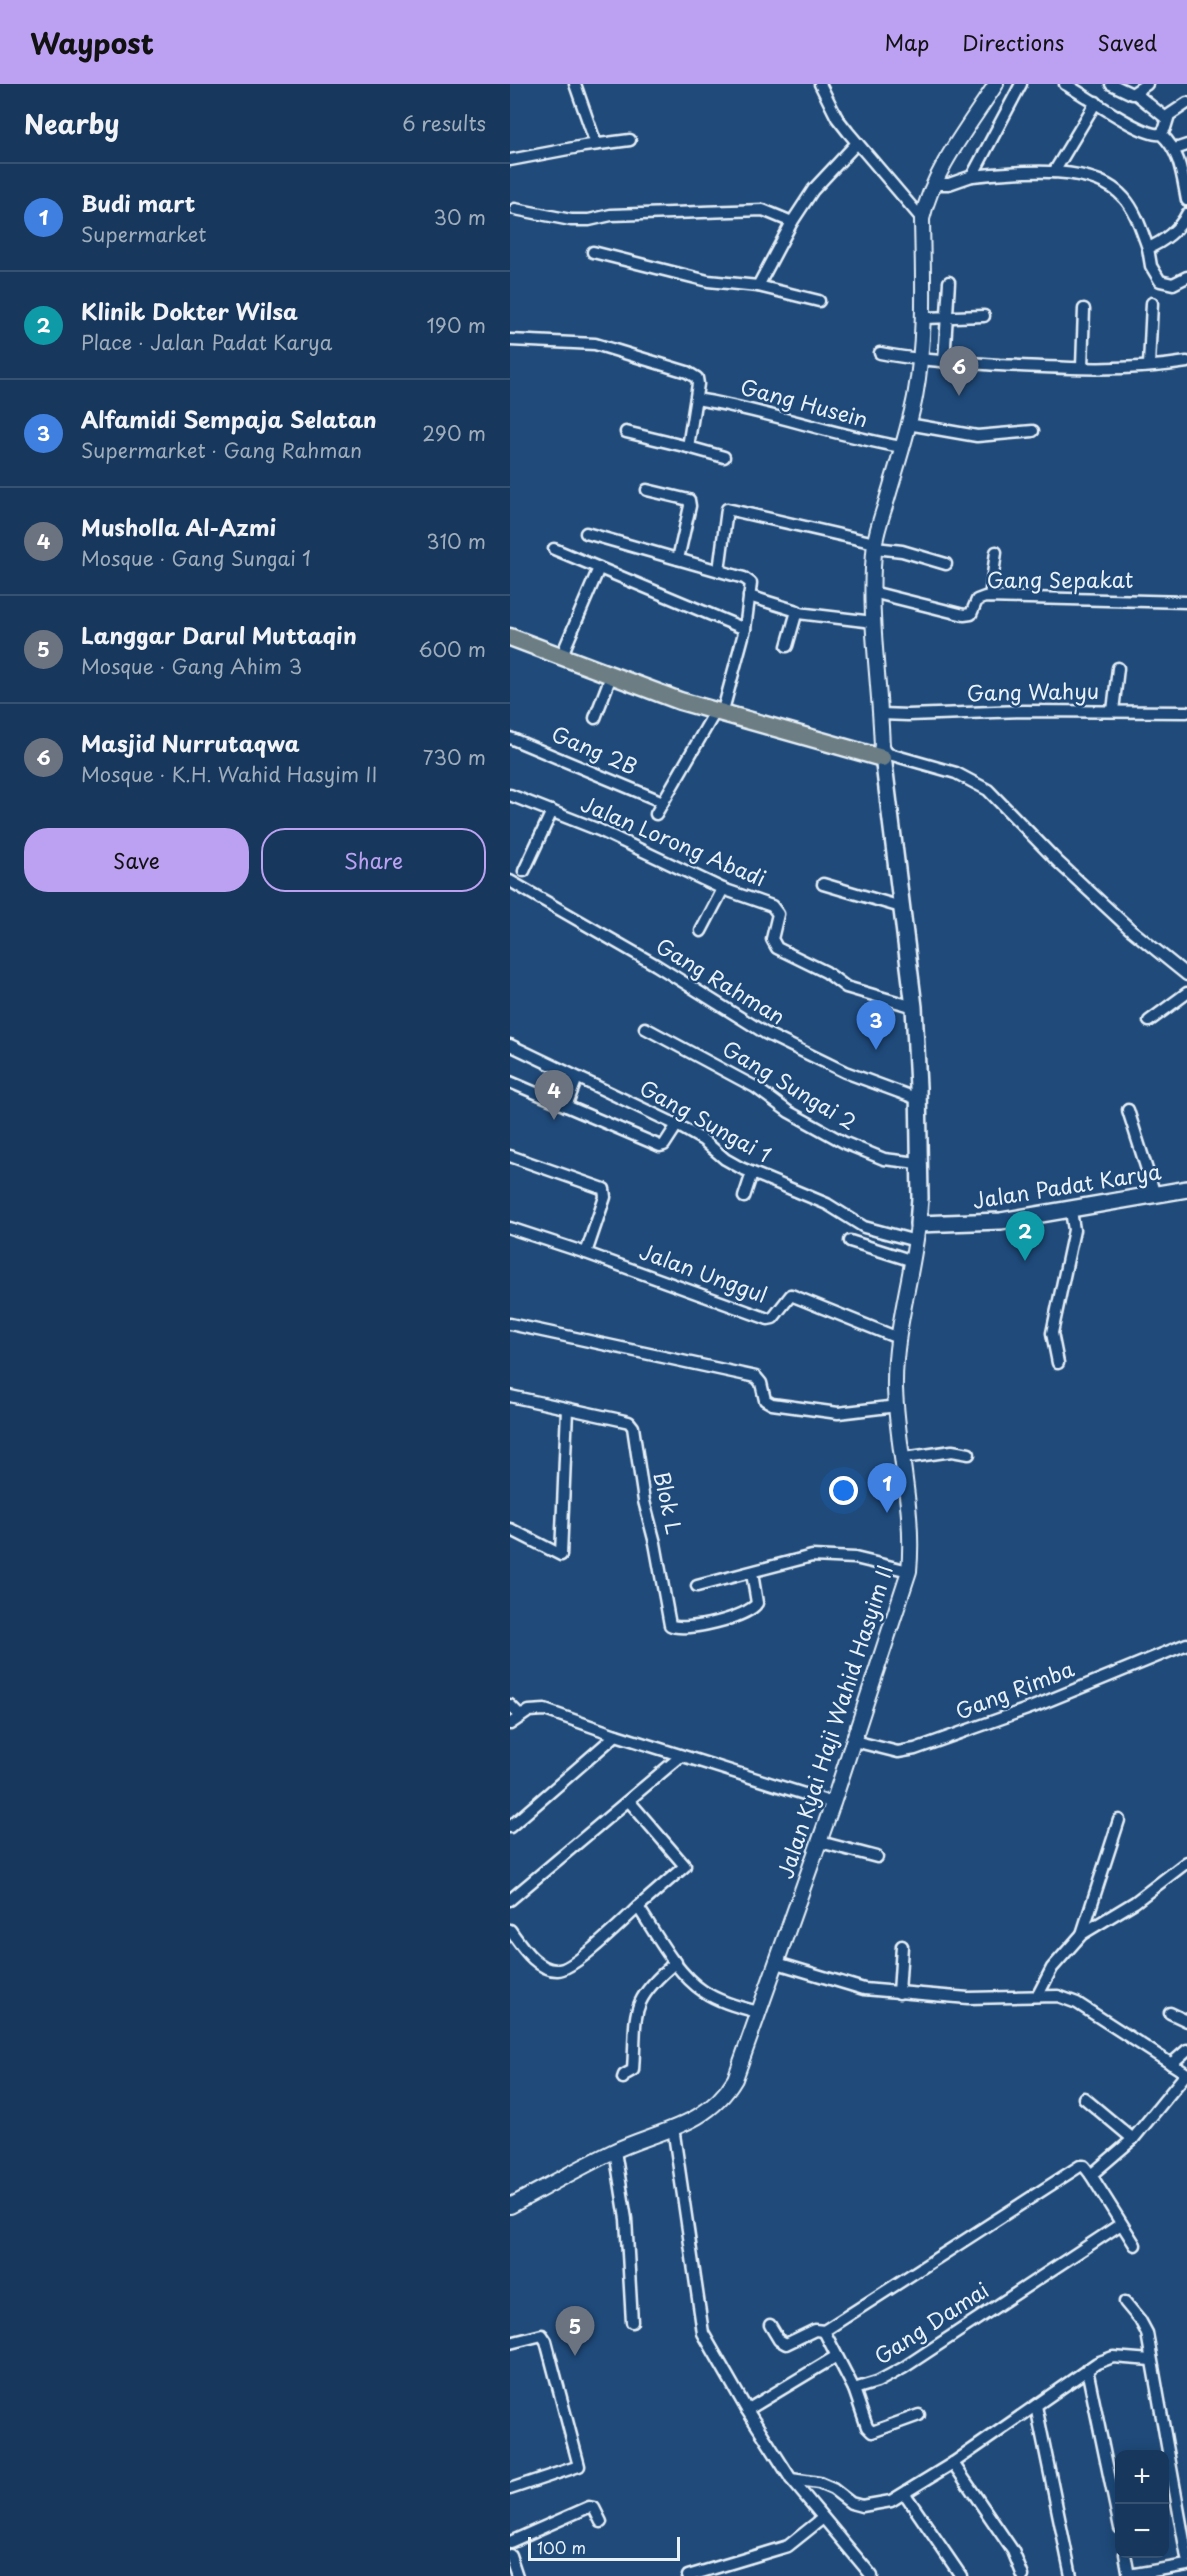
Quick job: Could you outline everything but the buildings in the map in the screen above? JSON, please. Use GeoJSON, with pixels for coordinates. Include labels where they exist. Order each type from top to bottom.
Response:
{"type":"FeatureCollection","features":[{"type":"Feature","properties":{"kind":"main road"},"geometry":{"type":"LineString","coordinates":[[510,628],[720,711]]}},
{"type":"Feature","properties":{"kind":"main road"},"geometry":{"type":"LineString","coordinates":[[510,637],[611,676],[720,711],[884,753]]}},
{"type":"Feature","properties":{"kind":"main road","name":"Jalan Kyai Haji Wahid Hasyim II"},"geometry":{"type":"LineString","coordinates":[[884,753],[914,1007],[920,1198],[918,1224]]}},
{"type":"Feature","properties":{"kind":"main road","name":"Jalan Padat Karya"},"geometry":{"type":"LineString","coordinates":[[918,1224],[980,1223],[1071,1211],[1187,1189]]}},
{"type":"Feature","properties":{"kind":"street"},"geometry":{"type":"LineString","coordinates":[[575,84],[596,144]]}},
{"type":"Feature","properties":{"kind":"street"},"geometry":{"type":"LineString","coordinates":[[821,84],[837,118],[922,219]]}},
{"type":"Feature","properties":{"kind":"street"},"geometry":{"type":"LineString","coordinates":[[996,84],[950,155],[922,219],[924,318],[920,360],[908,424],[875,545],[873,622],[884,753],[956,773],[988,790],[1058,862],[1130,929],[1187,975]]}},
{"type":"Feature","properties":{"kind":"street"},"geometry":{"type":"LineString","coordinates":[[972,176],[1021,84]]}},
{"type":"Feature","properties":{"kind":"street"},"geometry":{"type":"LineString","coordinates":[[1065,84],[1082,88],[1096,102],[1150,135],[1161,134]]}},
{"type":"Feature","properties":{"kind":"street"},"geometry":{"type":"LineString","coordinates":[[1111,84],[1135,93],[1167,119]]}},
{"type":"Feature","properties":{"kind":"street"},"geometry":{"type":"LineString","coordinates":[[1135,93],[1147,84]]}},
{"type":"Feature","properties":{"kind":"street"},"geometry":{"type":"LineString","coordinates":[[1054,172],[1096,102]]}},
{"type":"Feature","properties":{"kind":"street"},"geometry":{"type":"LineString","coordinates":[[1161,134],[1167,119],[1174,110],[1187,102]]}},
{"type":"Feature","properties":{"kind":"street"},"geometry":{"type":"LineString","coordinates":[[1161,134],[1175,149],[1187,200]]}},
{"type":"Feature","properties":{"kind":"street"},"geometry":{"type":"LineString","coordinates":[[510,160],[630,140]]}},
{"type":"Feature","properties":{"kind":"street"},"geometry":{"type":"LineString","coordinates":[[758,286],[792,222],[813,189],[857,143]]}},
{"type":"Feature","properties":{"kind":"street"},"geometry":{"type":"LineString","coordinates":[[1175,149],[1187,145]]}},
{"type":"Feature","properties":{"kind":"street"},"geometry":{"type":"LineString","coordinates":[[936,184],[949,184],[972,176],[1054,172],[1087,176],[1120,194],[1129,205],[1148,248],[1150,266],[1160,280],[1173,284],[1187,277]]}},
{"type":"Feature","properties":{"kind":"street"},"geometry":{"type":"LineString","coordinates":[[514,209],[571,220],[589,220],[611,215],[763,210],[792,222]]}},
{"type":"Feature","properties":{"kind":"street"},"geometry":{"type":"LineString","coordinates":[[1148,248],[1167,237],[1187,214]]}},
{"type":"Feature","properties":{"kind":"street"},"geometry":{"type":"LineString","coordinates":[[593,252],[708,281],[758,286],[819,301]]}},
{"type":"Feature","properties":{"kind":"street"},"geometry":{"type":"LineString","coordinates":[[944,362],[949,282]]}},
{"type":"Feature","properties":{"kind":"street"},"geometry":{"type":"LineString","coordinates":[[1149,365],[1152,303]]}},
{"type":"Feature","properties":{"kind":"street"},"geometry":{"type":"LineString","coordinates":[[1082,367],[1084,309]]}},
{"type":"Feature","properties":{"kind":"street"},"geometry":{"type":"LineString","coordinates":[[924,318],[984,316]]}},
{"type":"Feature","properties":{"kind":"street"},"geometry":{"type":"LineString","coordinates":[[510,340],[595,344],[687,372],[697,378],[688,447]]}},
{"type":"Feature","properties":{"kind":"street"},"geometry":{"type":"LineString","coordinates":[[880,353],[944,362],[1082,367],[1187,362]]}},
{"type":"Feature","properties":{"kind":"street","name":"Gang Husein"},"geometry":{"type":"LineString","coordinates":[[696,399],[729,404],[865,441],[902,447]]}},
{"type":"Feature","properties":{"kind":"street"},"geometry":{"type":"LineString","coordinates":[[908,424],[977,436],[1033,431]]}},
{"type":"Feature","properties":{"kind":"street"},"geometry":{"type":"LineString","coordinates":[[626,432],[724,457]]}},
{"type":"Feature","properties":{"kind":"street"},"geometry":{"type":"LineString","coordinates":[[647,490],[689,500],[690,506],[678,559]]}},
{"type":"Feature","properties":{"kind":"street"},"geometry":{"type":"LineString","coordinates":[[719,571],[728,508],[903,551],[946,564]]}},
{"type":"Feature","properties":{"kind":"street"},"geometry":{"type":"LineString","coordinates":[[586,533],[748,580],[750,592],[745,629],[720,711],[656,814]]}},
{"type":"Feature","properties":{"kind":"street"},"geometry":{"type":"LineString","coordinates":[[554,549],[745,629]]}},
{"type":"Feature","properties":{"kind":"street"},"geometry":{"type":"LineString","coordinates":[[990,597],[996,552]]}},
{"type":"Feature","properties":{"kind":"street"},"geometry":{"type":"LineString","coordinates":[[564,650],[599,568]]}},
{"type":"Feature","properties":{"kind":"street"},"geometry":{"type":"LineString","coordinates":[[750,592],[795,609],[798,613],[873,622]]}},
{"type":"Feature","properties":{"kind":"street","name":"Gang Sepakat"},"geometry":{"type":"LineString","coordinates":[[872,592],[964,615],[973,612],[979,598],[990,597],[1187,602]]}},
{"type":"Feature","properties":{"kind":"street"},"geometry":{"type":"LineString","coordinates":[[787,646],[798,613]]}},
{"type":"Feature","properties":{"kind":"street"},"geometry":{"type":"LineString","coordinates":[[1113,711],[1118,668]]}},
{"type":"Feature","properties":{"kind":"street"},"geometry":{"type":"LineString","coordinates":[[595,718],[611,676]]}},
{"type":"Feature","properties":{"kind":"street","name":"Gang Wahyu"},"geometry":{"type":"LineString","coordinates":[[881,714],[908,716],[1023,711],[1187,712]]}},
{"type":"Feature","properties":{"kind":"street","name":"Gang 2B"},"geometry":{"type":"LineString","coordinates":[[510,738],[663,801]]}},
{"type":"Feature","properties":{"kind":"street","name":"Jalan Lorong Abadi"},"geometry":{"type":"LineString","coordinates":[[510,795],[723,889],[766,904],[778,914],[772,939],[777,948],[818,968],[846,987],[914,1007]]}},
{"type":"Feature","properties":{"kind":"street"},"geometry":{"type":"LineString","coordinates":[[524,871],[552,812]]}},
{"type":"Feature","properties":{"kind":"street","name":"Gang Rahman"},"geometry":{"type":"LineString","coordinates":[[510,881],[656,965],[765,1033],[845,1072],[918,1099]]}},
{"type":"Feature","properties":{"kind":"street"},"geometry":{"type":"LineString","coordinates":[[823,884],[901,907]]}},
{"type":"Feature","properties":{"kind":"street"},"geometry":{"type":"LineString","coordinates":[[701,931],[723,889]]}},
{"type":"Feature","properties":{"kind":"street"},"geometry":{"type":"LineString","coordinates":[[1149,1021],[1187,993]]}},
{"type":"Feature","properties":{"kind":"street","name":"Gang Sungai 2"},"geometry":{"type":"LineString","coordinates":[[645,1028],[755,1087],[789,1112],[844,1143],[884,1159],[918,1163]]}},
{"type":"Feature","properties":{"kind":"street","name":"Gang Sungai 1"},"geometry":{"type":"LineString","coordinates":[[510,1045],[677,1125],[703,1140],[725,1159],[752,1173],[827,1204],[864,1227],[916,1241]]}},
{"type":"Feature","properties":{"kind":"street"},"geometry":{"type":"LineString","coordinates":[[566,1106],[577,1078]]}},
{"type":"Feature","properties":{"kind":"street"},"geometry":{"type":"LineString","coordinates":[[510,1082],[660,1146],[666,1142],[677,1125]]}},
{"type":"Feature","properties":{"kind":"street"},"geometry":{"type":"LineString","coordinates":[[1128,1110],[1155,1195]]}},
{"type":"Feature","properties":{"kind":"street"},"geometry":{"type":"LineString","coordinates":[[510,1156],[604,1189],[605,1197],[586,1253]]}},
{"type":"Feature","properties":{"kind":"street"},"geometry":{"type":"LineString","coordinates":[[744,1197],[752,1173]]}},
{"type":"Feature","properties":{"kind":"street"},"geometry":{"type":"LineString","coordinates":[[1058,1363],[1052,1333],[1074,1230],[1071,1211]]}},
{"type":"Feature","properties":{"kind":"street","name":"Jalan Kyai Haji Wahid Hasyim II"},"geometry":{"type":"LineString","coordinates":[[510,2206],[615,2151],[703,2115],[727,2092],[742,2063],[820,1842],[909,1571],[912,1531],[897,1406],[898,1338],[918,1224]]}},
{"type":"Feature","properties":{"kind":"street","name":"Jalan Unggul"},"geometry":{"type":"LineString","coordinates":[[510,1228],[768,1319],[773,1318],[791,1295],[898,1338]]}},
{"type":"Feature","properties":{"kind":"street"},"geometry":{"type":"LineString","coordinates":[[850,1241],[913,1261]]}},
{"type":"Feature","properties":{"kind":"street"},"geometry":{"type":"LineString","coordinates":[[510,1324],[756,1377],[761,1383],[765,1400],[772,1404],[838,1413],[897,1406]]}},
{"type":"Feature","properties":{"kind":"street"},"geometry":{"type":"LineString","coordinates":[[510,1396],[567,1409],[561,1555],[510,1529]]}},
{"type":"Feature","properties":{"kind":"street","name":"Blok L"},"geometry":{"type":"LineString","coordinates":[[567,1409],[628,1422],[634,1434],[644,1501],[655,1543],[670,1625],[679,1628],[699,1626],[754,1609],[757,1604],[752,1573]]}},
{"type":"Feature","properties":{"kind":"street"},"geometry":{"type":"LineString","coordinates":[[904,1458],[952,1451],[969,1454]]}},
{"type":"Feature","properties":{"kind":"street"},"geometry":{"type":"LineString","coordinates":[[698,1586],[812,1556],[855,1558],[909,1571]]}},
{"type":"Feature","properties":{"kind":"street","name":"Gang Rimba"},"geometry":{"type":"LineString","coordinates":[[854,1741],[898,1752],[915,1749],[1033,1707],[1187,1644]]}},
{"type":"Feature","properties":{"kind":"street"},"geometry":{"type":"LineString","coordinates":[[510,1705],[520,1715]]}},
{"type":"Feature","properties":{"kind":"street"},"geometry":{"type":"LineString","coordinates":[[510,1724],[529,1711],[545,1710],[681,1756],[833,1803]]}},
{"type":"Feature","properties":{"kind":"street"},"geometry":{"type":"LineString","coordinates":[[510,1827],[616,1735]]}},
{"type":"Feature","properties":{"kind":"street"},"geometry":{"type":"LineString","coordinates":[[510,1900],[681,1756]]}},
{"type":"Feature","properties":{"kind":"street"},"geometry":{"type":"LineString","coordinates":[[510,1930],[532,1958],[550,1969],[568,1968],[686,1866],[629,1801]]}},
{"type":"Feature","properties":{"kind":"street"},"geometry":{"type":"LineString","coordinates":[[1082,1934],[1119,1820]]}},
{"type":"Feature","properties":{"kind":"street"},"geometry":{"type":"LineString","coordinates":[[820,1842],[878,1857]]}},
{"type":"Feature","properties":{"kind":"street"},"geometry":{"type":"LineString","coordinates":[[1038,1995],[1052,1968],[1082,1934],[1135,1902],[1187,1862]]}},
{"type":"Feature","properties":{"kind":"street"},"geometry":{"type":"LineString","coordinates":[[638,1908],[694,1984],[711,1996],[759,2012]]}},
{"type":"Feature","properties":{"kind":"street"},"geometry":{"type":"LineString","coordinates":[[899,1993],[902,1946]]}},
{"type":"Feature","properties":{"kind":"street"},"geometry":{"type":"LineString","coordinates":[[623,2079],[624,2075],[633,2070],[636,2012],[649,1986],[676,1962]]}},
{"type":"Feature","properties":{"kind":"street"},"geometry":{"type":"LineString","coordinates":[[777,1963],[853,1986],[899,1993],[968,1998],[1058,1996],[1077,2003],[1187,2074],[1133,2139],[1091,2175]]}},
{"type":"Feature","properties":{"kind":"street"},"geometry":{"type":"LineString","coordinates":[[1170,2013],[1187,2021]]}},
{"type":"Feature","properties":{"kind":"street"},"geometry":{"type":"LineString","coordinates":[[1171,2064],[1187,2050]]}},
{"type":"Feature","properties":{"kind":"street"},"geometry":{"type":"LineString","coordinates":[[1084,2098],[1133,2139]]}},
{"type":"Feature","properties":{"kind":"street"},"geometry":{"type":"LineString","coordinates":[[673,2127],[700,2324],[707,2342],[791,2479],[872,2576]]}},
{"type":"Feature","properties":{"kind":"street"},"geometry":{"type":"LineString","coordinates":[[615,2151],[626,2219],[632,2322]]}},
{"type":"Feature","properties":{"kind":"street"},"geometry":{"type":"LineString","coordinates":[[770,2325],[779,2340],[786,2344],[815,2330],[824,2331],[1080,2166],[1084,2166],[1091,2175],[1135,2245]]}},
{"type":"Feature","properties":{"kind":"street","name":"Gang Damai"},"geometry":{"type":"LineString","coordinates":[[854,2389],[877,2382],[903,2368],[1121,2224]]}},
{"type":"Feature","properties":{"kind":"street"},"geometry":{"type":"LineString","coordinates":[[1125,2302],[1145,2328],[1187,2558]]}},
{"type":"Feature","properties":{"kind":"street"},"geometry":{"type":"LineString","coordinates":[[824,2331],[854,2389],[867,2427],[872,2432],[919,2415]]}},
{"type":"Feature","properties":{"kind":"street"},"geometry":{"type":"LineString","coordinates":[[510,2343],[537,2334],[542,2335],[546,2341],[579,2466],[510,2488]]}},
{"type":"Feature","properties":{"kind":"street"},"geometry":{"type":"LineString","coordinates":[[747,2410],[836,2357]]}},
{"type":"Feature","properties":{"kind":"street"},"geometry":{"type":"LineString","coordinates":[[791,2479],[819,2483],[832,2488],[851,2503],[862,2506],[879,2505],[905,2494],[953,2463],[1087,2369],[1113,2357],[1151,2360]]}},
{"type":"Feature","properties":{"kind":"street"},"geometry":{"type":"LineString","coordinates":[[1087,2369],[1115,2508]]}},
{"type":"Feature","properties":{"kind":"street"},"geometry":{"type":"LineString","coordinates":[[1036,2406],[1071,2576]]}},
{"type":"Feature","properties":{"kind":"street"},"geometry":{"type":"LineString","coordinates":[[953,2463],[1014,2551],[1023,2576]]}},
{"type":"Feature","properties":{"kind":"street"},"geometry":{"type":"LineString","coordinates":[[905,2494],[961,2576]]}},
{"type":"Feature","properties":{"kind":"street"},"geometry":{"type":"LineString","coordinates":[[510,2542],[589,2507],[594,2508],[601,2522]]}},
{"type":"Feature","properties":{"kind":"street"},"geometry":{"type":"LineString","coordinates":[[688,2576],[788,2546],[823,2518]]}},
{"type":"Feature","properties":{"kind":"street"},"geometry":{"type":"LineString","coordinates":[[510,2555],[517,2576]]}},
{"type":"Feature","properties":{"kind":"street"},"geometry":{"type":"LineString","coordinates":[[1126,2558],[1129,2575],[1187,2565]]}},
{"type":"Feature","properties":{"kind":"place","name":"Masjid Nurrutaqwa"},"geometry":{"type":"Point","coordinates":[959,396]}},
{"type":"Feature","properties":{"kind":"place","name":"Alfamidi Sempaja Selatan"},"geometry":{"type":"Point","coordinates":[876,1050]}},
{"type":"Feature","properties":{"kind":"place","name":"Musholla Al-Azmi"},"geometry":{"type":"Point","coordinates":[554,1120]}},
{"type":"Feature","properties":{"kind":"place","name":"Klinik Dokter Wilsa"},"geometry":{"type":"Point","coordinates":[1025,1261]}},
{"type":"Feature","properties":{"kind":"place","name":"Budi mart"},"geometry":{"type":"Point","coordinates":[887,1513]}},
{"type":"Feature","properties":{"kind":"place","name":"Langgar Darul Muttaqin"},"geometry":{"type":"Point","coordinates":[575,2356]}}]}
